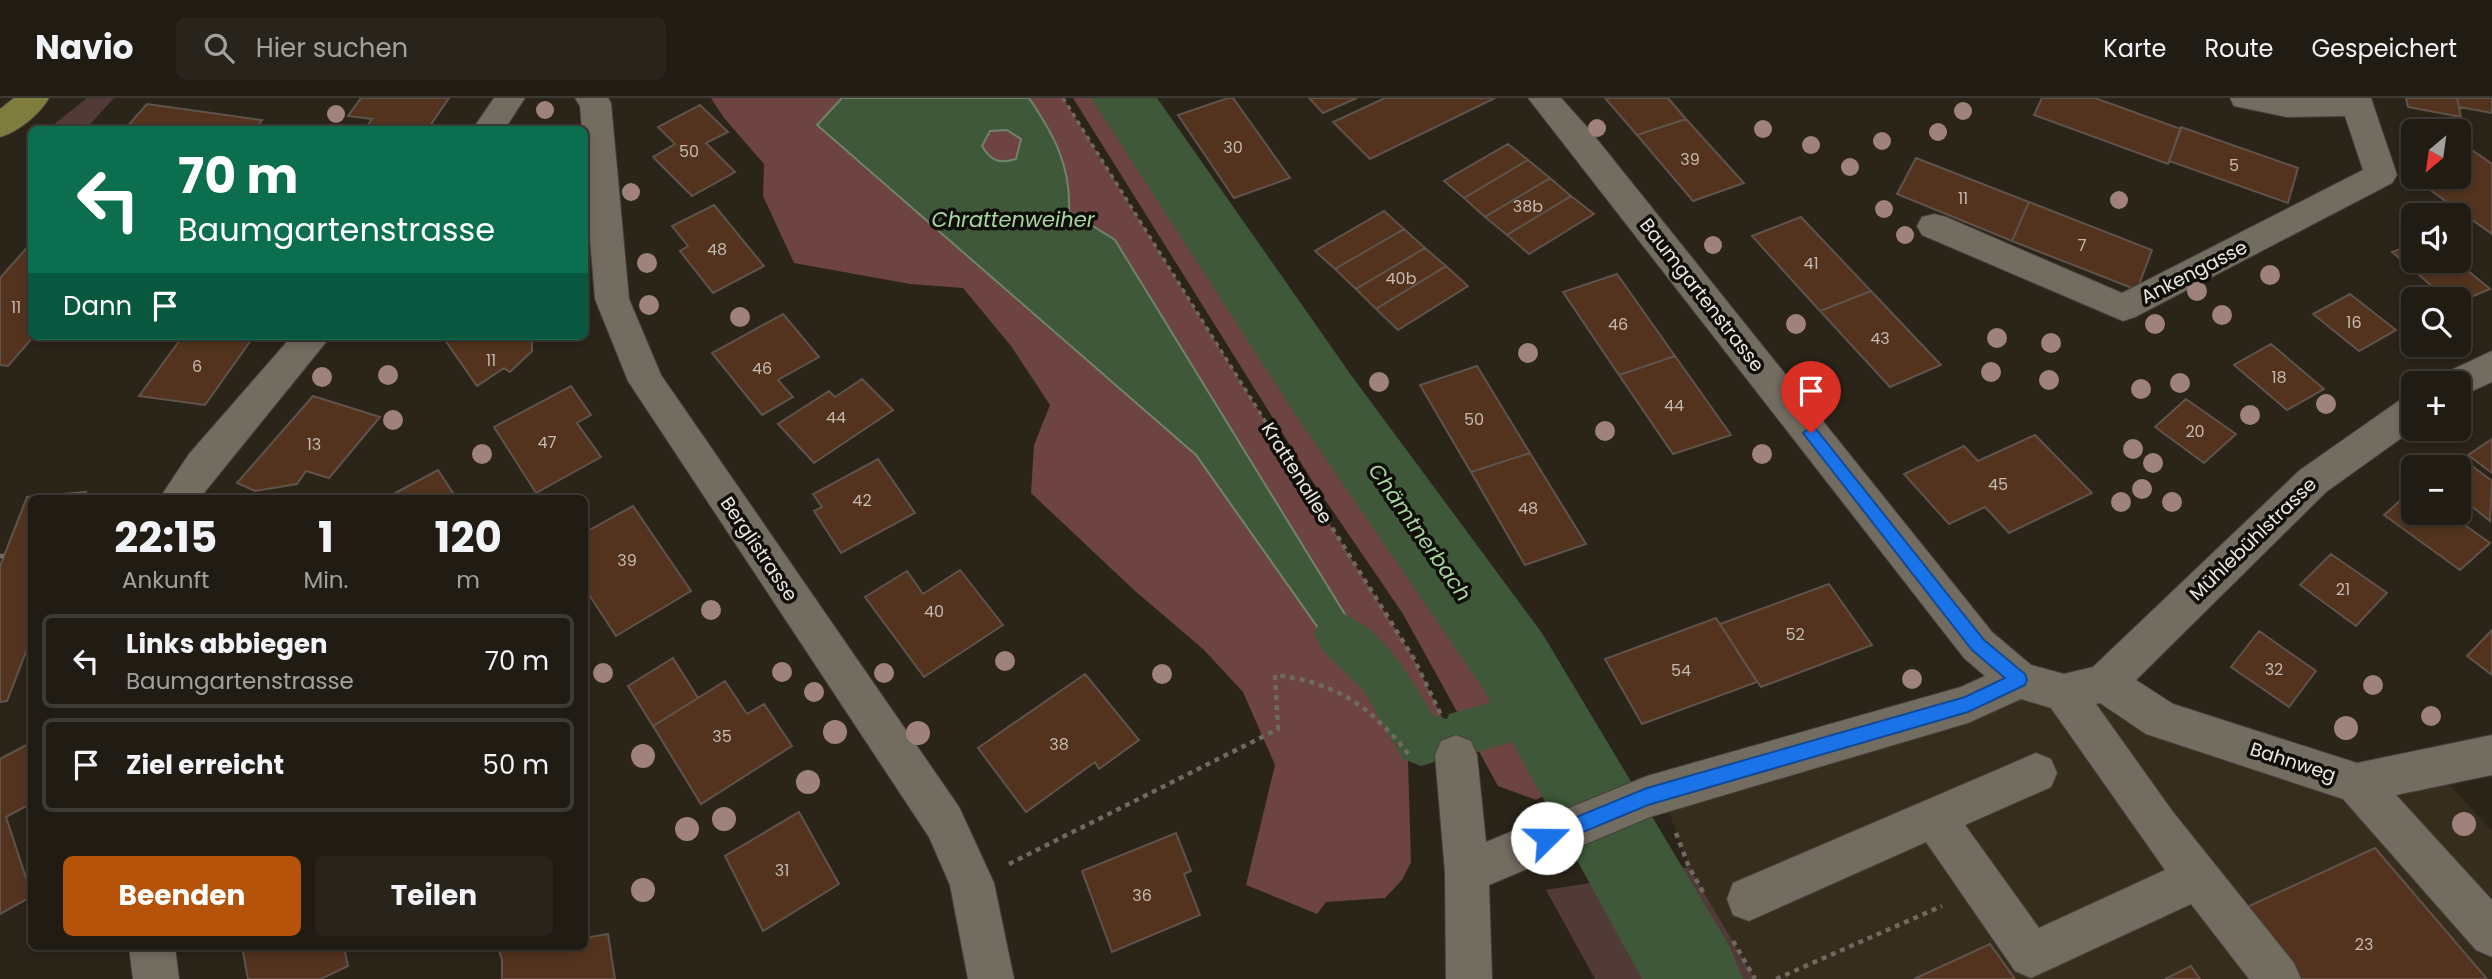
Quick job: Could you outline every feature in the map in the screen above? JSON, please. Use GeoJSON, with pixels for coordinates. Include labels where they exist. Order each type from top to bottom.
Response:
{"type":"FeatureCollection","features":[{"type":"Feature","properties":{"kind":"main road"},"geometry":{"type":"LineString","coordinates":[[0,126],[34,98]]}},
{"type":"Feature","properties":{"kind":"street"},"geometry":{"type":"LineString","coordinates":[[490,126],[510,98]]}},
{"type":"Feature","properties":{"kind":"street","name":"Berglistrasse"},"geometry":{"type":"LineString","coordinates":[[590,98],[595,103],[612,299],[646,381],[944,822],[972,883],[991,979]]}},
{"type":"Feature","properties":{"kind":"street","name":"Baumgartenstrasse"},"geometry":{"type":"LineString","coordinates":[[1543,98],[1577,136],[1978,645],[2019,680],[2064,693],[2105,683]]}},
{"type":"Feature","properties":{"kind":"street","name":"Ankengasse"},"geometry":{"type":"LineString","coordinates":[[1934,226],[2123,308],[2381,176],[2357,102],[2287,106],[2245,98]]}},
{"type":"Feature","properties":{"kind":"street"},"geometry":{"type":"LineString","coordinates":[[181,495],[202,466],[310,340]]}},
{"type":"Feature","properties":{"kind":"street"},"geometry":{"type":"LineString","coordinates":[[2471,376],[2492,365]]}},
{"type":"Feature","properties":{"kind":"street","name":"Mühlebühlstrasse"},"geometry":{"type":"LineString","coordinates":[[2105,683],[2313,481],[2401,419]]}},
{"type":"Feature","properties":{"kind":"street"},"geometry":{"type":"LineString","coordinates":[[1467,872],[1645,797],[1968,704],[2019,680]]}},
{"type":"Feature","properties":{"kind":"street","name":"Bahnweg"},"geometry":{"type":"LineString","coordinates":[[2105,683],[2161,719],[2357,783],[2492,755]]}},
{"type":"Feature","properties":{"kind":"street"},"geometry":{"type":"LineString","coordinates":[[2064,693],[2197,878],[2278,979]]}},
{"type":"Feature","properties":{"kind":"street"},"geometry":{"type":"LineString","coordinates":[[1457,755],[1467,872],[1469,979]]}},
{"type":"Feature","properties":{"kind":"street"},"geometry":{"type":"LineString","coordinates":[[1749,899],[2036,773]]}},
{"type":"Feature","properties":{"kind":"street"},"geometry":{"type":"LineString","coordinates":[[2357,783],[2492,934]]}},
{"type":"Feature","properties":{"kind":"street"},"geometry":{"type":"LineString","coordinates":[[1934,817],[2031,956],[2197,878]]}},
{"type":"Feature","properties":{"kind":"street"},"geometry":{"type":"LineString","coordinates":[[152,950],[156,979]]}},
{"type":"Feature","properties":{"kind":"path","name":"Krattenallee"},"geometry":{"type":"LineString","coordinates":[[1063,98],[1414,659],[1457,755]]}},
{"type":"Feature","properties":{"kind":"path"},"geometry":{"type":"LineString","coordinates":[[972,883],[1278,729],[1275,675],[1302,677],[1331,687],[1363,705],[1385,724],[1412,759]]}},
{"type":"Feature","properties":{"kind":"path"},"geometry":{"type":"LineString","coordinates":[[1776,979],[1984,888]]}},
{"type":"Feature","properties":{"kind":"shaded area"},"geometry":{"type":"Polygon","coordinates":[[[87,98],[114,98],[89,126],[52,126],[87,98]]]}},
{"type":"Feature","properties":{"kind":"shaded area"},"geometry":{"type":"Polygon","coordinates":[[[711,98],[1063,98],[1414,659],[1452,738],[1456,755],[1408,761],[1411,862],[1402,880],[1385,898],[1326,902],[1317,914],[1246,885],[1275,765],[1243,692],[1203,649],[1135,591],[1031,493],[1034,445],[1050,405],[1011,346],[963,288],[910,284],[794,263],[763,196],[764,164],[724,118],[711,98]]]}},
{"type":"Feature","properties":{"kind":"shaded area"},"geometry":{"type":"Polygon","coordinates":[[[1073,98],[1123,98],[1324,396],[1512,660],[1579,777],[1536,800],[1498,786],[1403,614],[1313,482],[1073,98]]]}},
{"type":"Feature","properties":{"kind":"shaded area"},"geometry":{"type":"Polygon","coordinates":[[[2105,683],[2357,783],[2433,767],[2492,831],[2492,979],[1755,979],[1689,867],[1662,793],[1968,704],[2105,683]]]}},
{"type":"Feature","properties":{"kind":"shaded area"},"geometry":{"type":"Polygon","coordinates":[[[1689,867],[1755,979],[1595,979],[1546,890],[1689,867]]]}},
{"type":"Feature","properties":{"kind":"water","name":"Chrattenweiher"},"geometry":{"type":"Polygon","coordinates":[[[842,98],[1029,98],[1053,138],[1064,165],[1069,211],[1115,240],[1354,629],[1326,639],[1196,455],[817,125],[842,98]],[[1007,130],[990,131],[982,146],[996,160],[1016,159],[1021,139],[1007,130]]]}},
{"type":"Feature","properties":{"kind":"building"},"geometry":{"type":"Polygon","coordinates":[[[361,98],[449,98],[430,126],[367,126],[372,119],[348,116],[361,98]]]}},
{"type":"Feature","properties":{"kind":"building"},"geometry":{"type":"Polygon","coordinates":[[[1233,98],[1290,178],[1234,198],[1178,115],[1233,98]]]}},
{"type":"Feature","properties":{"kind":"building"},"geometry":{"type":"Polygon","coordinates":[[[1309,98],[1357,98],[1323,113],[1309,98]]]}},
{"type":"Feature","properties":{"kind":"building"},"geometry":{"type":"Polygon","coordinates":[[[1385,98],[1495,98],[1370,159],[1333,122],[1385,98]]]}},
{"type":"Feature","properties":{"kind":"building"},"geometry":{"type":"Polygon","coordinates":[[[1605,98],[1668,98],[1686,119],[1637,135],[1605,98]]]}},
{"type":"Feature","properties":{"kind":"building"},"geometry":{"type":"Polygon","coordinates":[[[2042,98],[2095,98],[2181,129],[2168,164],[2034,115],[2042,98]]]}},
{"type":"Feature","properties":{"kind":"building"},"geometry":{"type":"Polygon","coordinates":[[[2406,98],[2457,98],[2461,117],[2408,107],[2406,98]]]}},
{"type":"Feature","properties":{"kind":"building"},"geometry":{"type":"Polygon","coordinates":[[[2457,98],[2492,98],[2492,113],[2459,107],[2457,98]]]}},
{"type":"Feature","properties":{"kind":"building"},"geometry":{"type":"Polygon","coordinates":[[[147,104],[262,120],[258,126],[128,126],[147,104]]]}},
{"type":"Feature","properties":{"kind":"building"},"geometry":{"type":"Polygon","coordinates":[[[700,105],[728,132],[706,143],[735,172],[692,196],[653,157],[675,144],[658,127],[700,105]]]}},
{"type":"Feature","properties":{"kind":"building"},"geometry":{"type":"Polygon","coordinates":[[[1686,119],[1744,183],[1693,201],[1637,135],[1686,119]]]}},
{"type":"Feature","properties":{"kind":"building"},"geometry":{"type":"Polygon","coordinates":[[[2181,127],[2298,168],[2288,203],[2169,161],[2181,127]]]}},
{"type":"Feature","properties":{"kind":"building"},"geometry":{"type":"Polygon","coordinates":[[[1508,144],[1528,160],[1464,198],[1444,181],[1508,144]]]}},
{"type":"Feature","properties":{"kind":"building"},"geometry":{"type":"Polygon","coordinates":[[[2471,150],[2492,164],[2492,234],[2471,219],[2471,203],[2448,203],[2429,189],[2471,189],[2471,150]]]}},
{"type":"Feature","properties":{"kind":"building"},"geometry":{"type":"Polygon","coordinates":[[[1916,158],[2029,202],[2012,241],[1897,194],[1916,158]]]}},
{"type":"Feature","properties":{"kind":"building"},"geometry":{"type":"Polygon","coordinates":[[[1528,160],[1550,178],[1485,217],[1464,198],[1528,160]]]}},
{"type":"Feature","properties":{"kind":"building"},"geometry":{"type":"Polygon","coordinates":[[[1550,178],[1571,196],[1507,235],[1485,217],[1550,178]]]}},
{"type":"Feature","properties":{"kind":"building"},"geometry":{"type":"Polygon","coordinates":[[[1571,196],[1594,214],[1529,254],[1507,235],[1571,196]]]}},
{"type":"Feature","properties":{"kind":"building"},"geometry":{"type":"Polygon","coordinates":[[[2029,202],[2152,250],[2137,290],[2012,241],[2029,202]]]}},
{"type":"Feature","properties":{"kind":"building"},"geometry":{"type":"Polygon","coordinates":[[[714,205],[764,266],[713,293],[680,251],[688,246],[672,226],[714,205]]]}},
{"type":"Feature","properties":{"kind":"building"},"geometry":{"type":"Polygon","coordinates":[[[1384,211],[1404,229],[1335,269],[1315,251],[1384,211]]]}},
{"type":"Feature","properties":{"kind":"building"},"geometry":{"type":"Polygon","coordinates":[[[1801,217],[1871,291],[1820,311],[1752,236],[1801,217]]]}},
{"type":"Feature","properties":{"kind":"building"},"geometry":{"type":"Polygon","coordinates":[[[1404,229],[1425,248],[1356,289],[1335,269],[1404,229]]]}},
{"type":"Feature","properties":{"kind":"building"},"geometry":{"type":"Polygon","coordinates":[[[28,246],[28,340],[31,340],[8,366],[0,365],[0,278],[28,246]]]}},
{"type":"Feature","properties":{"kind":"building"},"geometry":{"type":"Polygon","coordinates":[[[1425,248],[1446,266],[1376,309],[1356,289],[1425,248]]]}},
{"type":"Feature","properties":{"kind":"building"},"geometry":{"type":"Polygon","coordinates":[[[2401,249],[2401,260],[2392,252],[2401,249]]]}},
{"type":"Feature","properties":{"kind":"building"},"geometry":{"type":"Polygon","coordinates":[[[1446,266],[1468,286],[1398,330],[1376,309],[1446,266]]]}},
{"type":"Feature","properties":{"kind":"building"},"geometry":{"type":"Polygon","coordinates":[[[2417,273],[2471,273],[2490,289],[2471,297],[2471,287],[2433,287],[2417,273]]]}},
{"type":"Feature","properties":{"kind":"building"},"geometry":{"type":"Polygon","coordinates":[[[1617,274],[1675,356],[1619,375],[1563,292],[1617,274]]]}},
{"type":"Feature","properties":{"kind":"building"},"geometry":{"type":"Polygon","coordinates":[[[1871,291],[1941,365],[1890,387],[1820,311],[1871,291]]]}},
{"type":"Feature","properties":{"kind":"building"},"geometry":{"type":"Polygon","coordinates":[[[2350,294],[2396,330],[2359,351],[2313,314],[2350,294]]]}},
{"type":"Feature","properties":{"kind":"building"},"geometry":{"type":"Polygon","coordinates":[[[783,314],[819,357],[778,380],[793,397],[762,415],[712,353],[783,314]]]}},
{"type":"Feature","properties":{"kind":"building"},"geometry":{"type":"Polygon","coordinates":[[[180,340],[251,340],[205,405],[139,396],[180,340]]]}},
{"type":"Feature","properties":{"kind":"building"},"geometry":{"type":"Polygon","coordinates":[[[445,340],[532,340],[532,351],[510,372],[504,368],[477,386],[445,340]]]}},
{"type":"Feature","properties":{"kind":"building"},"geometry":{"type":"Polygon","coordinates":[[[2271,344],[2324,389],[2287,410],[2234,365],[2271,344]]]}},
{"type":"Feature","properties":{"kind":"building"},"geometry":{"type":"Polygon","coordinates":[[[1675,356],[1731,435],[1673,454],[1619,375],[1675,356]]]}},
{"type":"Feature","properties":{"kind":"building"},"geometry":{"type":"Polygon","coordinates":[[[1477,366],[1530,453],[1471,472],[1420,385],[1477,366]]]}},
{"type":"Feature","properties":{"kind":"building"},"geometry":{"type":"Polygon","coordinates":[[[862,379],[893,410],[814,463],[778,424],[829,391],[835,397],[862,379]]]}},
{"type":"Feature","properties":{"kind":"building"},"geometry":{"type":"Polygon","coordinates":[[[571,386],[591,415],[577,423],[601,457],[536,493],[494,427],[571,386]]]}},
{"type":"Feature","properties":{"kind":"building"},"geometry":{"type":"Polygon","coordinates":[[[313,396],[380,417],[329,478],[306,471],[297,484],[255,491],[237,483],[313,396]]]}},
{"type":"Feature","properties":{"kind":"building"},"geometry":{"type":"Polygon","coordinates":[[[2186,399],[2236,434],[2204,463],[2155,427],[2186,399]]]}},
{"type":"Feature","properties":{"kind":"building"},"geometry":{"type":"Polygon","coordinates":[[[2035,435],[2092,493],[2009,533],[1985,507],[1949,524],[1904,474],[1964,446],[1978,461],[2035,435]]]}},
{"type":"Feature","properties":{"kind":"building"},"geometry":{"type":"Polygon","coordinates":[[[2492,439],[2492,473],[2471,455],[2468,455],[2492,439]]]}},
{"type":"Feature","properties":{"kind":"building"},"geometry":{"type":"Polygon","coordinates":[[[1530,453],[1586,544],[1525,565],[1471,472],[1530,453]]]}},
{"type":"Feature","properties":{"kind":"building"},"geometry":{"type":"Polygon","coordinates":[[[878,459],[915,513],[841,553],[814,511],[822,507],[813,494],[878,459]]]}},
{"type":"Feature","properties":{"kind":"building"},"geometry":{"type":"Polygon","coordinates":[[[2471,467],[2492,481],[2490,521],[2471,506],[2471,467]]]}},
{"type":"Feature","properties":{"kind":"building"},"geometry":{"type":"Polygon","coordinates":[[[438,470],[454,495],[391,495],[438,470]]]}},
{"type":"Feature","properties":{"kind":"building"},"geometry":{"type":"Polygon","coordinates":[[[86,492],[85,495],[51,495],[86,492]]]}},
{"type":"Feature","properties":{"kind":"building"},"geometry":{"type":"Polygon","coordinates":[[[27,497],[28,646],[7,701],[0,702],[0,566],[27,497]]]}},
{"type":"Feature","properties":{"kind":"building"},"geometry":{"type":"Polygon","coordinates":[[[2401,500],[2401,525],[2465,525],[2490,543],[2460,570],[2384,515],[2401,500]]]}},
{"type":"Feature","properties":{"kind":"building"},"geometry":{"type":"Polygon","coordinates":[[[633,506],[691,591],[616,636],[588,593],[588,531],[633,506]]]}},
{"type":"Feature","properties":{"kind":"building"},"geometry":{"type":"Polygon","coordinates":[[[2331,554],[2387,593],[2356,626],[2300,585],[2331,554]]]}},
{"type":"Feature","properties":{"kind":"building"},"geometry":{"type":"Polygon","coordinates":[[[960,570],[1003,625],[924,677],[865,597],[907,571],[923,594],[960,570]]]}},
{"type":"Feature","properties":{"kind":"building"},"geometry":{"type":"Polygon","coordinates":[[[1829,584],[1872,645],[1761,687],[1720,624],[1829,584]]]}},
{"type":"Feature","properties":{"kind":"building"},"geometry":{"type":"Polygon","coordinates":[[[1716,618],[1757,682],[1642,724],[1605,659],[1716,618]]]}},
{"type":"Feature","properties":{"kind":"building"},"geometry":{"type":"Polygon","coordinates":[[[2492,630],[2492,675],[2467,656],[2492,630]]]}},
{"type":"Feature","properties":{"kind":"building"},"geometry":{"type":"Polygon","coordinates":[[[2259,631],[2316,671],[2289,707],[2231,667],[2259,631]]]}},
{"type":"Feature","properties":{"kind":"building"},"geometry":{"type":"Polygon","coordinates":[[[673,658],[698,698],[653,726],[628,686],[673,658]]]}},
{"type":"Feature","properties":{"kind":"building"},"geometry":{"type":"Polygon","coordinates":[[[1085,674],[1139,740],[1099,769],[1095,762],[1026,812],[978,748],[1085,674]]]}},
{"type":"Feature","properties":{"kind":"building"},"geometry":{"type":"Polygon","coordinates":[[[725,681],[747,714],[764,704],[792,746],[701,804],[653,726],[725,681]]]}},
{"type":"Feature","properties":{"kind":"building"},"geometry":{"type":"Polygon","coordinates":[[[28,744],[28,805],[6,817],[28,884],[28,898],[0,914],[0,759],[28,744]]]}},
{"type":"Feature","properties":{"kind":"building"},"geometry":{"type":"Polygon","coordinates":[[[799,812],[839,884],[763,931],[725,856],[799,812]]]}},
{"type":"Feature","properties":{"kind":"building"},"geometry":{"type":"Polygon","coordinates":[[[1176,833],[1191,871],[1184,874],[1200,915],[1112,952],[1082,871],[1176,833]]]}},
{"type":"Feature","properties":{"kind":"building"},"geometry":{"type":"Polygon","coordinates":[[[2375,848],[2487,979],[2298,979],[2243,909],[2375,848]]]}},
{"type":"Feature","properties":{"kind":"building"},"geometry":{"type":"Polygon","coordinates":[[[608,934],[615,979],[502,979],[499,950],[588,950],[588,937],[608,934]]]}},
{"type":"Feature","properties":{"kind":"building"},"geometry":{"type":"Polygon","coordinates":[[[1990,944],[2015,979],[1914,979],[1990,944]]]}},
{"type":"Feature","properties":{"kind":"building"},"geometry":{"type":"Polygon","coordinates":[[[243,950],[345,950],[348,966],[321,979],[248,979],[243,950]]]}},
{"type":"Feature","properties":{"kind":"building"},"geometry":{"type":"Polygon","coordinates":[[[2191,966],[2200,979],[2165,979],[2191,966]]]}},
{"type":"Feature","properties":{"kind":"waterway","name":"Chämtnerbach"},"geometry":{"type":"LineString","coordinates":[[1123,98],[1324,396],[1512,660],[1695,979]]}},
{"type":"Feature","properties":{"kind":"waterway"},"geometry":{"type":"LineString","coordinates":[[1339,634],[1381,674],[1421,742],[1436,739]]}},
{"type":"Feature","properties":{"kind":"waterway"},"geometry":{"type":"LineString","coordinates":[[1467,731],[1541,711]]}},
{"type":"Feature","properties":{"kind":"route"},"geometry":{"type":"LineString","coordinates":[[1547,838],[1647,797],[1968,704],[2019,680],[1978,645],[1811,433]]}}]}
